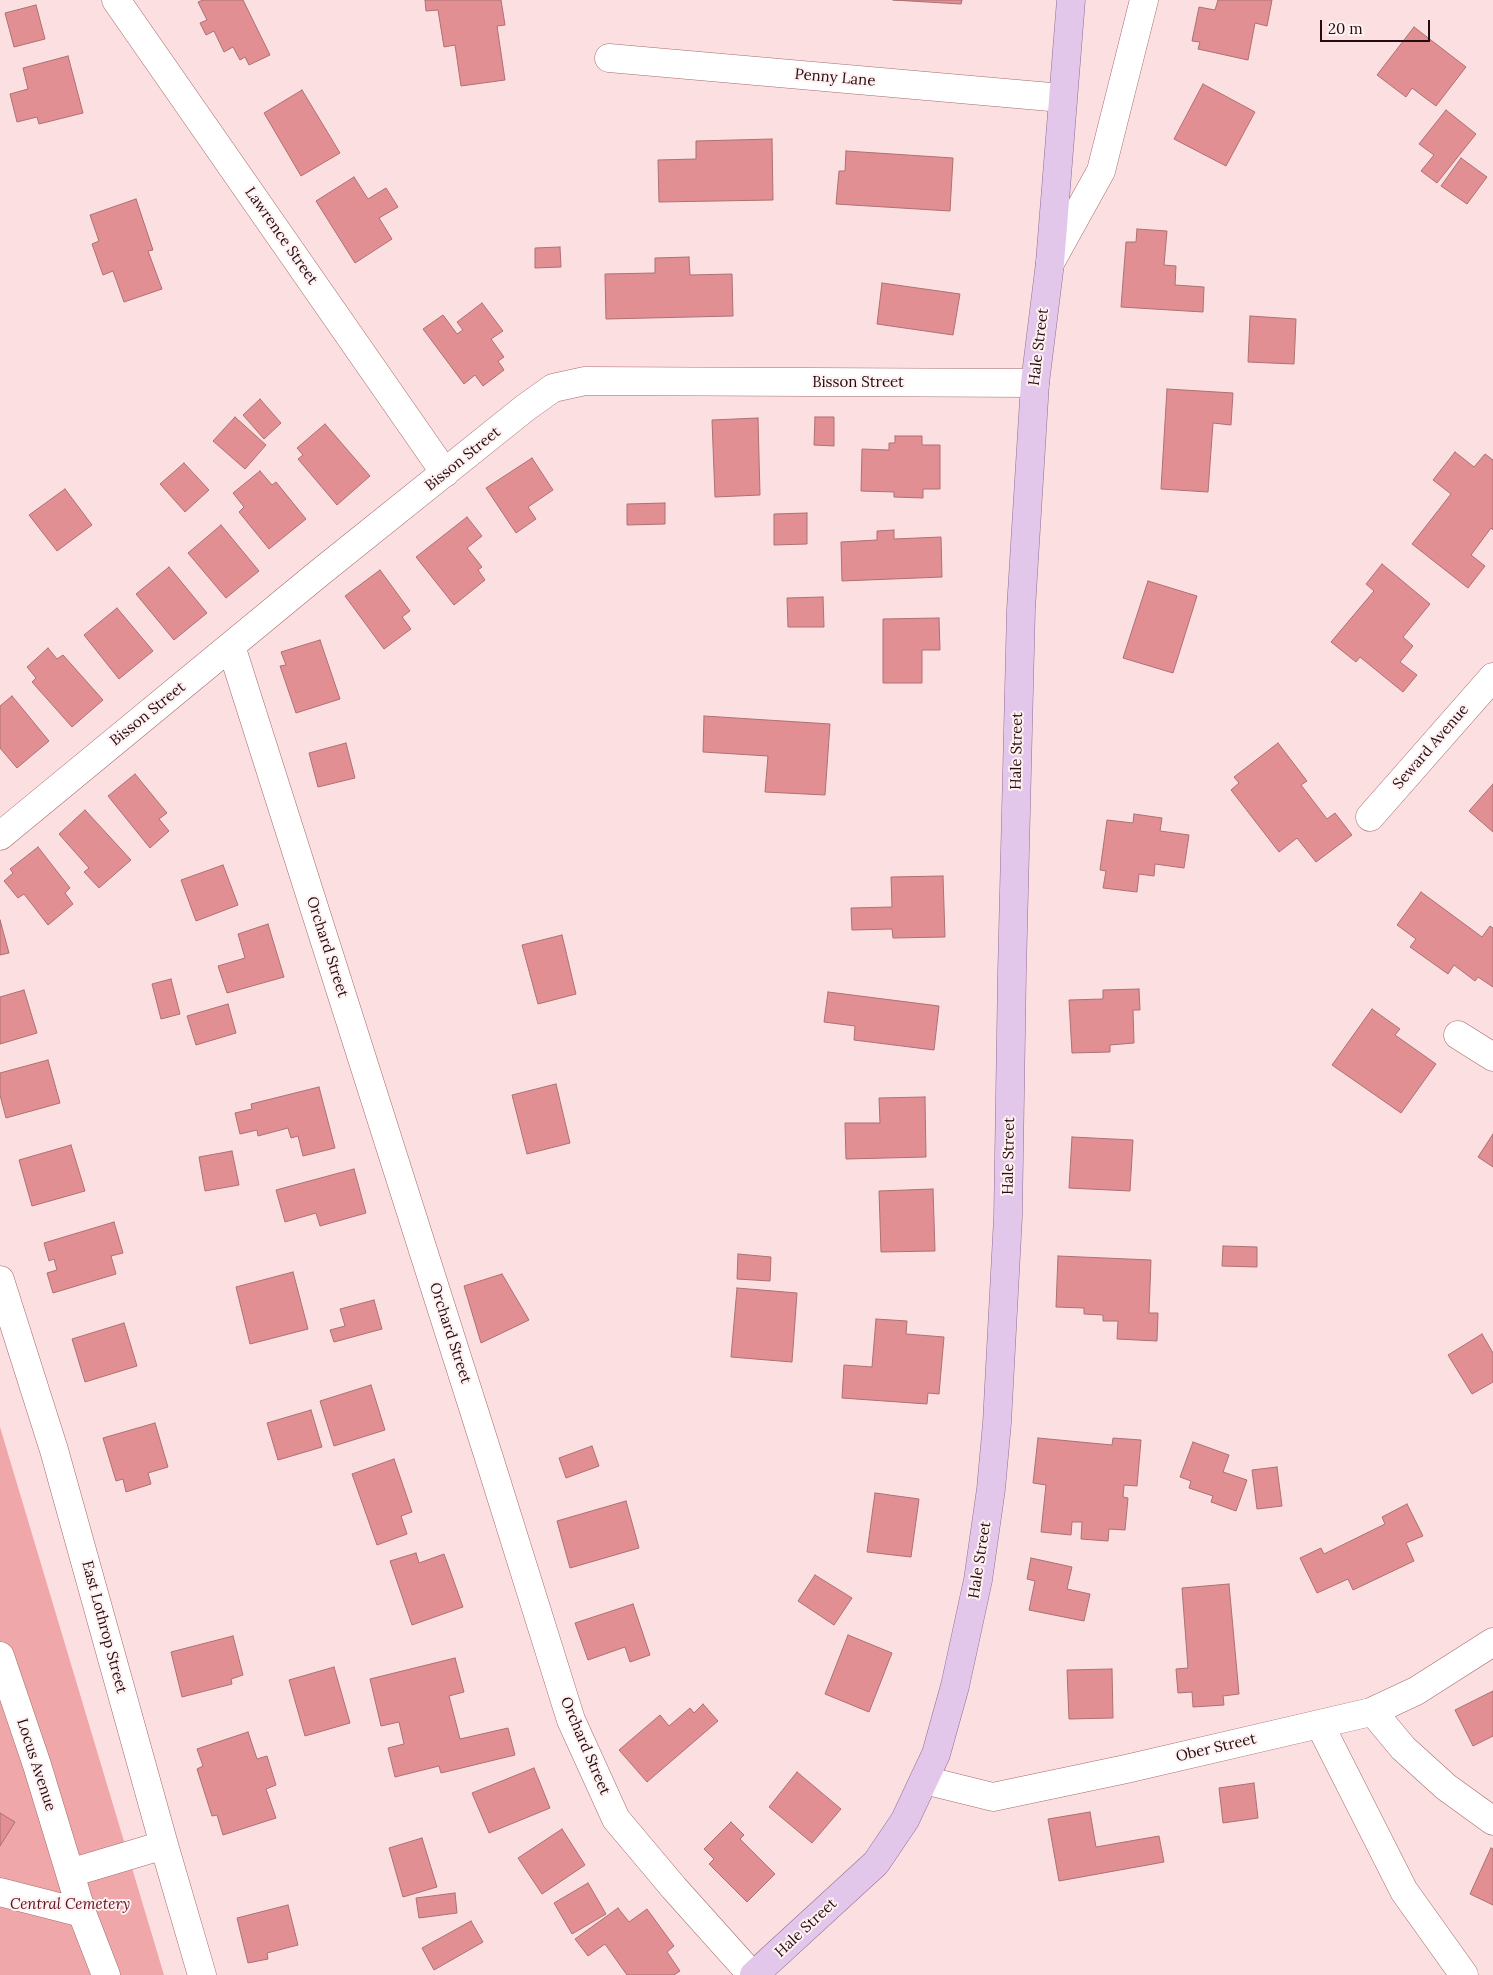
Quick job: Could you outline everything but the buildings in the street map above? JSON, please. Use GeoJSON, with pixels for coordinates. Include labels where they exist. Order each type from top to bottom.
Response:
{"type":"FeatureCollection","features":[{"type":"Feature","properties":{"kind":"main road","name":"Hale Street"},"geometry":{"type":"LineString","coordinates":[[753,1975],[876,1863],[905,1820],[936,1754],[955,1686],[978,1580],[991,1489],[997,1424],[1008,1216],[1021,609],[1035,383],[1050,262],[1071,0]]}},
{"type":"Feature","properties":{"kind":"street","name":"Lawrence Street"},"geometry":{"type":"LineString","coordinates":[[116,0],[445,473]]}},
{"type":"Feature","properties":{"kind":"street","name":"Hale Street"},"geometry":{"type":"LineString","coordinates":[[1050,262],[1101,171],[1144,0]]}},
{"type":"Feature","properties":{"kind":"street","name":"Penny Lane"},"geometry":{"type":"LineString","coordinates":[[609,58],[1062,98]]}},
{"type":"Feature","properties":{"kind":"street","name":"Bisson Street"},"geometry":{"type":"LineString","coordinates":[[0,836],[231,646],[525,408],[553,388],[585,381],[1035,383]]}},
{"type":"Feature","properties":{"kind":"street","name":"Orchard Street"},"geometry":{"type":"LineString","coordinates":[[231,646],[571,1720],[616,1819],[674,1888],[753,1975]]}},
{"type":"Feature","properties":{"kind":"street","name":"Seward Avenue"},"geometry":{"type":"LineString","coordinates":[[1370,817],[1493,677]]}},
{"type":"Feature","properties":{"kind":"street"},"geometry":{"type":"LineString","coordinates":[[1458,1035],[1493,1057]]}},
{"type":"Feature","properties":{"kind":"street","name":"East Lothrop Street"},"geometry":{"type":"LineString","coordinates":[[0,1280],[54,1450],[202,1975]]}},
{"type":"Feature","properties":{"kind":"street","name":"Ober Street"},"geometry":{"type":"LineString","coordinates":[[924,1780],[993,1797],[1320,1725],[1373,1712],[1416,1691],[1493,1642]]}},
{"type":"Feature","properties":{"kind":"street","name":"Locus Avenue"},"geometry":{"type":"LineString","coordinates":[[0,1656],[37,1765],[82,1913],[106,1975]]}},
{"type":"Feature","properties":{"kind":"street"},"geometry":{"type":"LineString","coordinates":[[1373,1712],[1403,1748],[1446,1787],[1493,1822]]}},
{"type":"Feature","properties":{"kind":"street"},"geometry":{"type":"LineString","coordinates":[[1320,1725],[1404,1891],[1464,1975]]}},
{"type":"Feature","properties":{"kind":"street"},"geometry":{"type":"LineString","coordinates":[[70,1874],[164,1845]]}},
{"type":"Feature","properties":{"kind":"street"},"geometry":{"type":"LineString","coordinates":[[0,1892],[82,1913]]}},
{"type":"Feature","properties":{"kind":"green space","name":"Central Cemetery"},"geometry":{"type":"Polygon","coordinates":[[[0,1427],[164,1975],[0,1975],[0,1427]]]}}]}
